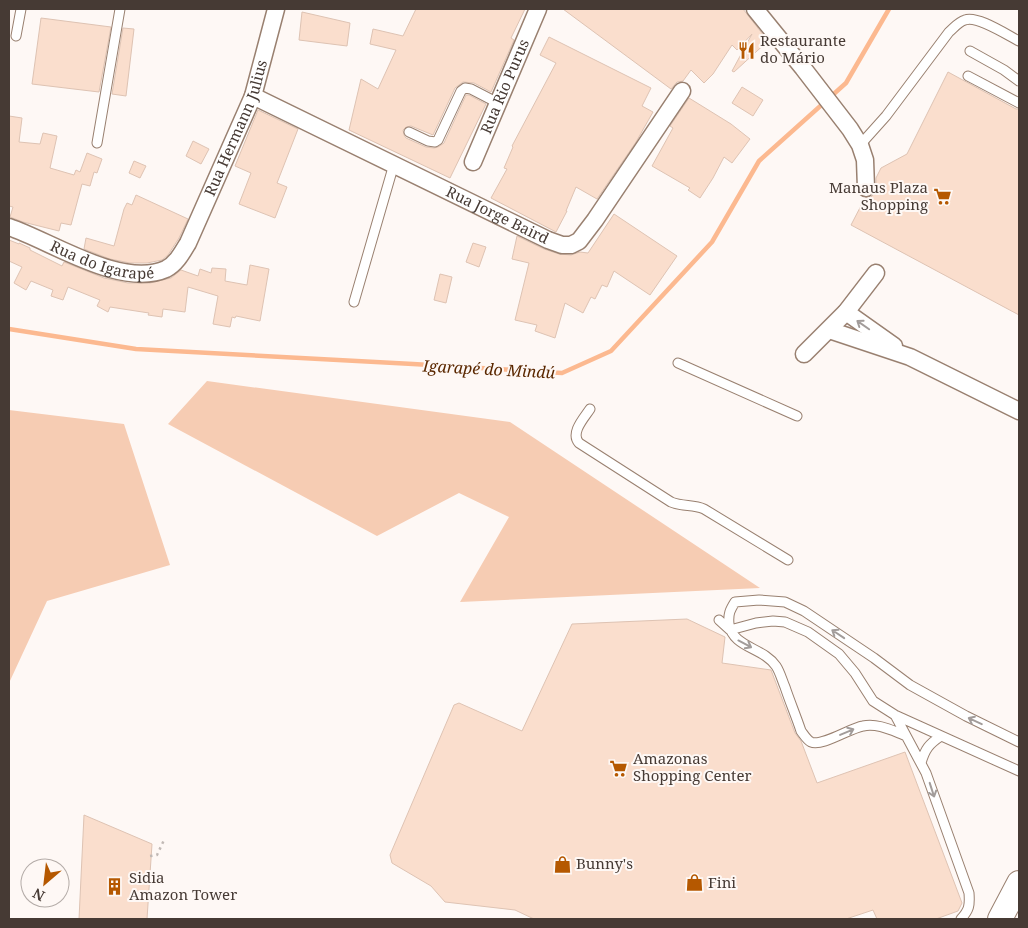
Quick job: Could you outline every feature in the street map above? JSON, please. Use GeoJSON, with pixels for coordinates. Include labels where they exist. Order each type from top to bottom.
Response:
{"type":"FeatureCollection","features":[{"type":"Feature","properties":{"kind":"main road"},"geometry":{"type":"LineString","coordinates":[[1000,919],[1019,883]]}},
{"type":"Feature","properties":{"kind":"street","name":"Rua Hermann Julius"},"geometry":{"type":"LineString","coordinates":[[188,243],[254,96],[276,9]]}},
{"type":"Feature","properties":{"kind":"street","name":"Rua Rio Purus"},"geometry":{"type":"LineString","coordinates":[[473,162],[538,9]]}},
{"type":"Feature","properties":{"kind":"street"},"geometry":{"type":"LineString","coordinates":[[755,9],[803,68],[860,144],[865,160],[866,188]]}},
{"type":"Feature","properties":{"kind":"street","name":"Rua Jorge Baird"},"geometry":{"type":"LineString","coordinates":[[254,96],[548,240],[562,245],[571,245],[579,241],[595,220],[682,91]]}},
{"type":"Feature","properties":{"kind":"street","name":"Rua do Igarapé"},"geometry":{"type":"LineString","coordinates":[[9,226],[106,268],[137,274],[152,273],[166,269],[178,259],[188,243]]}},
{"type":"Feature","properties":{"kind":"street"},"geometry":{"type":"LineString","coordinates":[[804,354],[846,312],[876,273]]}},
{"type":"Feature","properties":{"kind":"street"},"geometry":{"type":"LineString","coordinates":[[846,312],[910,358]]}},
{"type":"Feature","properties":{"kind":"street"},"geometry":{"type":"LineString","coordinates":[[829,330],[910,358],[1019,411]]}},
{"type":"Feature","properties":{"kind":"lane"},"geometry":{"type":"LineString","coordinates":[[16,36],[21,9]]}},
{"type":"Feature","properties":{"kind":"lane"},"geometry":{"type":"LineString","coordinates":[[96,143],[120,9]]}},
{"type":"Feature","properties":{"kind":"lane"},"geometry":{"type":"LineString","coordinates":[[860,144],[886,116],[949,32],[958,23],[966,19],[975,19],[1019,41]]}},
{"type":"Feature","properties":{"kind":"lane"},"geometry":{"type":"LineString","coordinates":[[970,51],[1004,70],[1019,81]]}},
{"type":"Feature","properties":{"kind":"lane"},"geometry":{"type":"LineString","coordinates":[[968,76],[1019,103]]}},
{"type":"Feature","properties":{"kind":"lane"},"geometry":{"type":"LineString","coordinates":[[409,132],[428,141],[435,142],[438,140],[461,92],[465,88],[471,89],[498,103]]}},
{"type":"Feature","properties":{"kind":"lane"},"geometry":{"type":"LineString","coordinates":[[354,302],[394,164]]}},
{"type":"Feature","properties":{"kind":"lane"},"geometry":{"type":"LineString","coordinates":[[678,363],[797,416]]}},
{"type":"Feature","properties":{"kind":"lane"},"geometry":{"type":"LineString","coordinates":[[590,409],[575,434],[575,439],[579,443],[671,502],[678,505],[699,506],[788,560]]}},
{"type":"Feature","properties":{"kind":"lane"},"geometry":{"type":"LineString","coordinates":[[904,734],[872,725],[862,726],[826,741],[812,743],[801,731],[776,666],[767,655],[738,641],[733,636],[728,618],[729,612],[736,602],[759,600],[785,602],[804,611],[874,658],[910,685],[966,716],[1019,742]]}},
{"type":"Feature","properties":{"kind":"lane"},"geometry":{"type":"LineString","coordinates":[[719,620],[730,630]]}},
{"type":"Feature","properties":{"kind":"lane"},"geometry":{"type":"LineString","coordinates":[[730,630],[756,623],[773,621],[785,622],[808,632],[839,654],[874,701],[895,715],[1019,772]]}},
{"type":"Feature","properties":{"kind":"lane"},"geometry":{"type":"LineString","coordinates":[[895,715],[926,773],[969,893],[969,907],[960,919]]}},
{"type":"Feature","properties":{"kind":"lane"},"geometry":{"type":"LineString","coordinates":[[921,763],[924,752],[931,743],[941,736]]}},
{"type":"Feature","properties":{"kind":"path"},"geometry":{"type":"LineString","coordinates":[[150,856],[157,855],[164,840]]}},
{"type":"Feature","properties":{"kind":"shaded area"},"geometry":{"type":"Polygon","coordinates":[[[207,381],[510,422],[760,588],[460,602],[509,517],[459,493],[377,536],[168,424],[207,381]]]}},
{"type":"Feature","properties":{"kind":"shaded area"},"geometry":{"type":"Polygon","coordinates":[[[9,410],[124,424],[170,565],[47,601],[9,683],[9,410]]]}},
{"type":"Feature","properties":{"kind":"building"},"geometry":{"type":"Polygon","coordinates":[[[416,9],[525,9],[511,38],[514,40],[491,92],[474,83],[463,82],[455,88],[433,135],[411,126],[403,130],[406,138],[426,147],[438,147],[444,143],[466,95],[486,104],[450,178],[349,130],[361,79],[378,89],[396,50],[370,44],[373,29],[403,36],[416,9]]]}},
{"type":"Feature","properties":{"kind":"building"},"geometry":{"type":"Polygon","coordinates":[[[563,9],[743,9],[768,41],[734,72],[732,71],[752,34],[737,50],[732,45],[713,74],[704,83],[691,70],[683,81],[677,82],[671,89],[563,9]]]}},
{"type":"Feature","properties":{"kind":"building"},"geometry":{"type":"Polygon","coordinates":[[[302,12],[350,23],[347,46],[299,40],[302,12]]]}},
{"type":"Feature","properties":{"kind":"building"},"geometry":{"type":"Polygon","coordinates":[[[41,18],[111,27],[99,92],[32,84],[41,18]]]}},
{"type":"Feature","properties":{"kind":"building"},"geometry":{"type":"Polygon","coordinates":[[[123,28],[134,29],[126,96],[112,94],[123,28]]]}},
{"type":"Feature","properties":{"kind":"building"},"geometry":{"type":"Polygon","coordinates":[[[549,37],[651,88],[642,106],[653,112],[636,142],[597,199],[576,187],[567,211],[556,232],[491,198],[507,169],[504,168],[512,146],[556,63],[540,55],[549,37]]]}},
{"type":"Feature","properties":{"kind":"building","name":"Manaus Plaza Shopping"},"geometry":{"type":"Polygon","coordinates":[[[948,72],[1019,109],[1019,315],[851,225],[865,198],[871,197],[875,193],[876,178],[881,168],[907,154],[948,72]]]}},
{"type":"Feature","properties":{"kind":"building"},"geometry":{"type":"Polygon","coordinates":[[[742,87],[763,100],[753,116],[732,103],[742,87]]]}},
{"type":"Feature","properties":{"kind":"building"},"geometry":{"type":"Polygon","coordinates":[[[689,98],[731,124],[750,139],[732,163],[724,157],[700,198],[688,190],[690,188],[652,166],[673,128],[670,126],[689,98]]]}},
{"type":"Feature","properties":{"kind":"building"},"geometry":{"type":"Polygon","coordinates":[[[258,110],[298,129],[277,183],[287,187],[275,218],[239,204],[251,173],[235,166],[258,110]]]}},
{"type":"Feature","properties":{"kind":"building"},"geometry":{"type":"Polygon","coordinates":[[[9,116],[22,118],[19,142],[40,144],[43,133],[57,136],[50,168],[74,175],[76,170],[80,172],[87,153],[102,159],[97,173],[94,172],[90,186],[82,184],[71,225],[61,223],[59,231],[10,217],[13,207],[9,206],[9,116]]]}},
{"type":"Feature","properties":{"kind":"building"},"geometry":{"type":"Polygon","coordinates":[[[193,141],[209,149],[201,164],[186,156],[193,141]]]}},
{"type":"Feature","properties":{"kind":"building"},"geometry":{"type":"Polygon","coordinates":[[[134,161],[146,166],[140,178],[129,173],[134,161]]]}},
{"type":"Feature","properties":{"kind":"building"},"geometry":{"type":"Polygon","coordinates":[[[136,195],[188,219],[168,255],[162,260],[147,263],[130,263],[110,259],[84,249],[86,238],[114,246],[124,209],[127,203],[132,205],[136,195]]]}},
{"type":"Feature","properties":{"kind":"building"},"geometry":{"type":"Polygon","coordinates":[[[614,214],[677,256],[650,295],[614,271],[607,287],[602,285],[595,299],[591,297],[583,313],[565,303],[555,338],[535,331],[537,325],[515,320],[529,263],[512,259],[517,236],[559,254],[588,253],[614,214]]]}},
{"type":"Feature","properties":{"kind":"building"},"geometry":{"type":"Polygon","coordinates":[[[9,240],[30,248],[30,250],[62,266],[64,262],[104,278],[128,283],[150,283],[171,278],[181,270],[198,276],[200,269],[211,273],[212,268],[226,269],[225,281],[247,285],[250,265],[269,269],[260,321],[236,316],[235,318],[232,317],[230,327],[213,324],[218,296],[188,287],[185,312],[163,309],[162,317],[110,307],[108,312],[97,306],[100,300],[68,287],[63,300],[51,296],[53,290],[31,281],[26,290],[14,283],[22,267],[9,261],[9,240]]]}},
{"type":"Feature","properties":{"kind":"building"},"geometry":{"type":"Polygon","coordinates":[[[473,243],[486,247],[479,267],[466,262],[473,243]]]}},
{"type":"Feature","properties":{"kind":"building"},"geometry":{"type":"Polygon","coordinates":[[[440,274],[452,277],[446,303],[434,300],[440,274]]]}},
{"type":"Feature","properties":{"kind":"building","name":"Amazonas Shopping Center"},"geometry":{"type":"Polygon","coordinates":[[[687,619],[725,637],[722,663],[771,670],[795,733],[801,741],[817,783],[905,752],[962,903],[958,911],[936,919],[877,919],[873,910],[846,919],[534,919],[515,910],[445,902],[431,886],[392,863],[390,855],[454,705],[459,703],[522,731],[572,624],[687,619]]]}},
{"type":"Feature","properties":{"kind":"building","name":"Sidia Amazon Tower"},"geometry":{"type":"Polygon","coordinates":[[[84,815],[152,844],[147,919],[79,919],[84,815]]]}},
{"type":"Feature","properties":{"kind":"waterway","name":"Igarapé do Mindú"},"geometry":{"type":"LineString","coordinates":[[9,329],[136,349],[562,373],[611,351],[712,242],[759,161],[846,83],[889,9]]}},
{"type":"Feature","properties":{"kind":"place","name":"Restaurante do Mário"},"geometry":{"type":"Point","coordinates":[746,50]}},
{"type":"Feature","properties":{"kind":"place","name":"Manaus Plaza Shopping"},"geometry":{"type":"Point","coordinates":[942,197]}},
{"type":"Feature","properties":{"kind":"place","name":"Amazonas Shopping Center"},"geometry":{"type":"Point","coordinates":[619,768]}},
{"type":"Feature","properties":{"kind":"place","name":"Bunny's"},"geometry":{"type":"Point","coordinates":[562,864]}},
{"type":"Feature","properties":{"kind":"place","name":"Fini"},"geometry":{"type":"Point","coordinates":[694,883]}},
{"type":"Feature","properties":{"kind":"place","name":"Sidia Amazon Tower"},"geometry":{"type":"Point","coordinates":[115,887]}}]}
